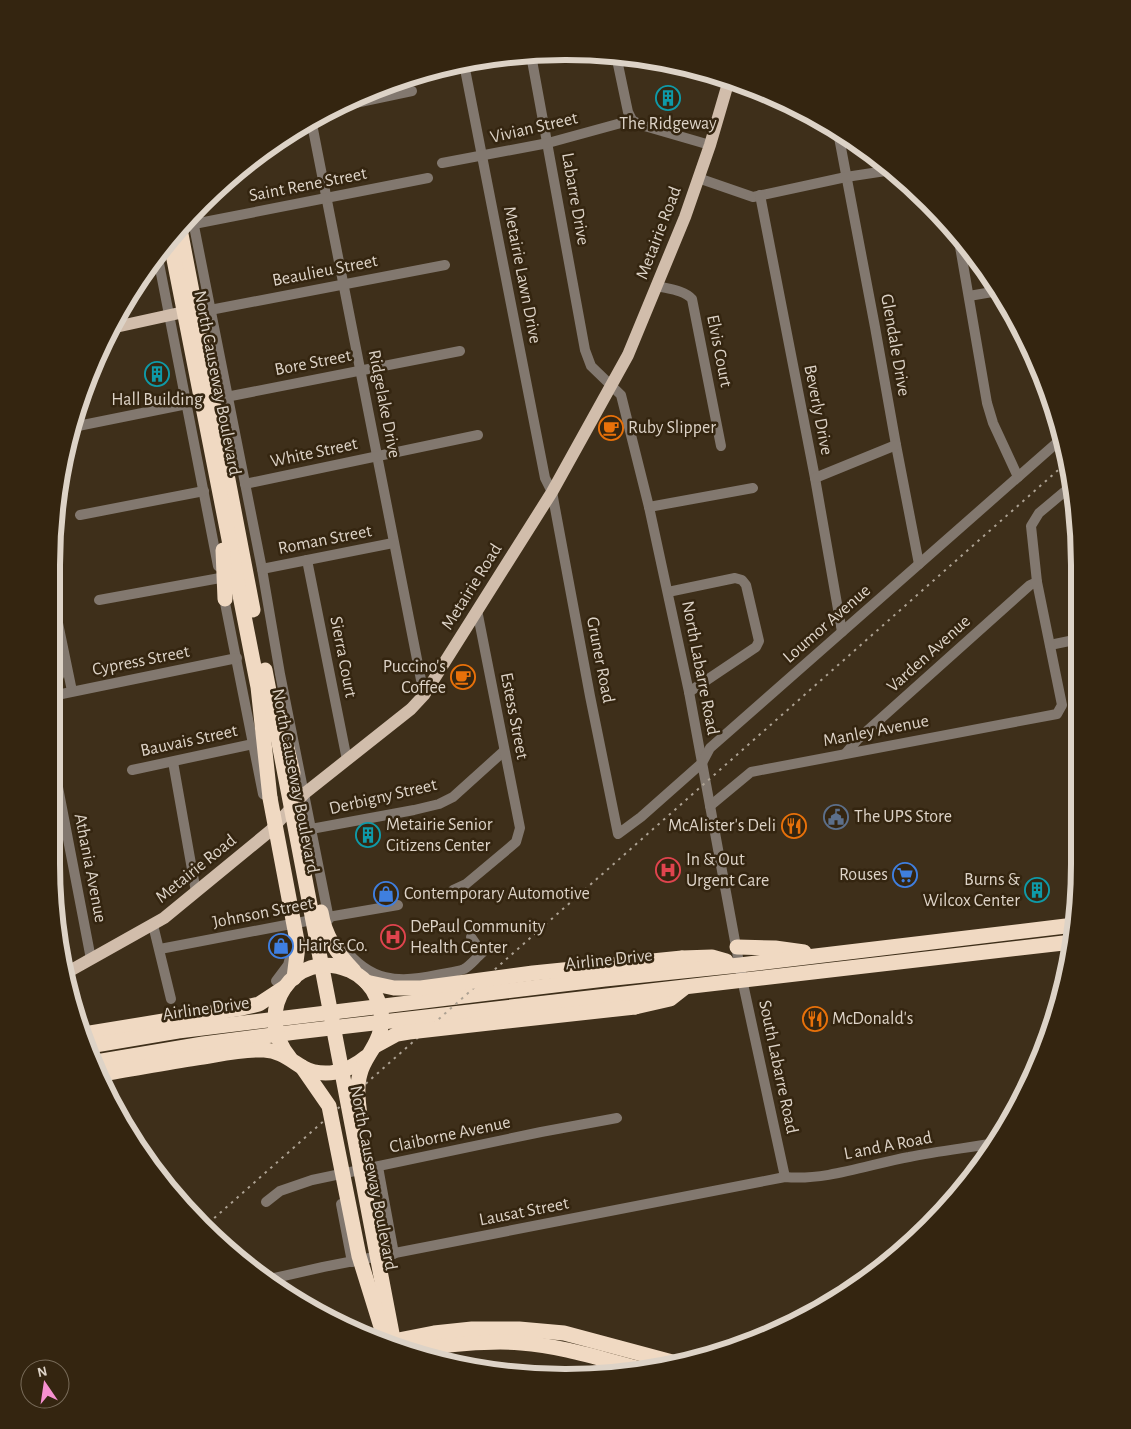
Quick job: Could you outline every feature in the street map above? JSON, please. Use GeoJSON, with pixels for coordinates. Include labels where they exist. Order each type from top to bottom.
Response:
{"type":"FeatureCollection","features":[{"type":"Feature","properties":{"kind":"highway","name":"North Causeway Boulevard"},"geometry":{"type":"LineString","coordinates":[[187,229],[185,257],[226,526],[261,678],[359,1156],[388,1337]]}},
{"type":"Feature","properties":{"kind":"highway","name":"North Causeway Boulevard"},"geometry":{"type":"LineString","coordinates":[[172,248],[184,312],[207,401],[261,678],[350,1158],[388,1337]]}},
{"type":"Feature","properties":{"kind":"highway"},"geometry":{"type":"LineString","coordinates":[[225,599],[223,550],[226,526]]}},
{"type":"Feature","properties":{"kind":"highway"},"geometry":{"type":"LineString","coordinates":[[261,678],[293,773],[326,932],[339,955],[375,994],[380,1008],[380,1031],[360,1073],[358,1104],[386,1255],[388,1337]]}},
{"type":"Feature","properties":{"kind":"highway"},"geometry":{"type":"LineString","coordinates":[[261,678],[270,798],[298,946],[276,1004],[274,1023],[279,1042],[329,1106],[359,1256],[387,1336]]}},
{"type":"Feature","properties":{"kind":"highway","name":"Airline Drive"},"geometry":{"type":"LineString","coordinates":[[100,1061],[278,1034],[685,987],[741,972],[817,956],[1067,926]]}},
{"type":"Feature","properties":{"kind":"highway"},"geometry":{"type":"LineString","coordinates":[[902,962],[941,952],[948,947],[947,940]]}},
{"type":"Feature","properties":{"kind":"highway","name":"Airline Drive"},"geometry":{"type":"LineString","coordinates":[[91,1038],[187,1030],[604,978],[902,962],[1064,943]]}},
{"type":"Feature","properties":{"kind":"highway"},"geometry":{"type":"LineString","coordinates":[[736,947],[803,951],[817,956]]}},
{"type":"Feature","properties":{"kind":"highway"},"geometry":{"type":"LineString","coordinates":[[91,1037],[259,1004],[285,982],[302,972],[321,966],[341,967],[362,978],[394,988],[421,988],[533,973],[682,958],[712,957],[741,972]]}},
{"type":"Feature","properties":{"kind":"highway"},"geometry":{"type":"LineString","coordinates":[[106,1073],[217,1054],[264,1050],[279,1052],[318,1072],[336,1072],[357,1064],[370,1051],[397,1034],[635,1007],[670,999],[685,987]]}},
{"type":"Feature","properties":{"kind":"highway"},"geometry":{"type":"LineString","coordinates":[[391,1338],[472,1329],[519,1329],[564,1333],[662,1359]]}},
{"type":"Feature","properties":{"kind":"highway"},"geometry":{"type":"LineString","coordinates":[[427,1349],[519,1342],[548,1346],[627,1365]]}},
{"type":"Feature","properties":{"kind":"main road","name":"Metairie Road"},"geometry":{"type":"LineString","coordinates":[[72,970],[153,924],[196,892],[270,831],[305,793],[411,710],[424,695],[552,492],[628,355],[685,217],[710,146],[727,87]]}},
{"type":"Feature","properties":{"kind":"main road"},"geometry":{"type":"LineString","coordinates":[[178,241],[185,257]]}},
{"type":"Feature","properties":{"kind":"main road"},"geometry":{"type":"LineString","coordinates":[[121,326],[184,312],[192,303],[192,293]]}},
{"type":"Feature","properties":{"kind":"street","name":"Labarre Drive"},"geometry":{"type":"LineString","coordinates":[[532,61],[585,350],[591,366],[611,384]]}},
{"type":"Feature","properties":{"kind":"street"},"geometry":{"type":"LineString","coordinates":[[618,63],[628,112],[632,120],[641,125],[710,146]]}},
{"type":"Feature","properties":{"kind":"street","name":"Metairie Lawn Drive"},"geometry":{"type":"LineString","coordinates":[[465,70],[546,478],[552,492]]}},
{"type":"Feature","properties":{"kind":"street"},"geometry":{"type":"LineString","coordinates":[[367,100],[412,91]]}},
{"type":"Feature","properties":{"kind":"street","name":"Vivian Street"},"geometry":{"type":"LineString","coordinates":[[442,164],[548,143],[632,120]]}},
{"type":"Feature","properties":{"kind":"street","name":"Ridgelake Drive"},"geometry":{"type":"LineString","coordinates":[[313,128],[424,695]]}},
{"type":"Feature","properties":{"kind":"street","name":"Glendale Drive"},"geometry":{"type":"LineString","coordinates":[[840,141],[919,564]]}},
{"type":"Feature","properties":{"kind":"street"},"geometry":{"type":"LineString","coordinates":[[698,178],[750,197],[882,171]]}},
{"type":"Feature","properties":{"kind":"street","name":"Saint Rene Street"},"geometry":{"type":"LineString","coordinates":[[195,222],[428,178]]}},
{"type":"Feature","properties":{"kind":"street","name":"Beverly Drive"},"geometry":{"type":"LineString","coordinates":[[760,195],[815,478],[842,632]]}},
{"type":"Feature","properties":{"kind":"street","name":"North Causeway Boulevard"},"geometry":{"type":"LineString","coordinates":[[189,228],[210,310],[204,491],[289,925],[291,954],[285,982]]}},
{"type":"Feature","properties":{"kind":"street"},"geometry":{"type":"LineString","coordinates":[[961,250],[990,413],[1018,477]]}},
{"type":"Feature","properties":{"kind":"street","name":"North Causeway Boulevard"},"geometry":{"type":"LineString","coordinates":[[159,265],[169,316],[245,484],[328,917],[334,932],[358,964],[387,978],[400,980],[421,978],[464,969],[482,953],[471,937]]}},
{"type":"Feature","properties":{"kind":"street","name":"Beaulieu Street"},"geometry":{"type":"LineString","coordinates":[[210,310],[445,265]]}},
{"type":"Feature","properties":{"kind":"street","name":"Elvis Court"},"geometry":{"type":"LineString","coordinates":[[657,286],[677,291],[692,299],[721,446]]}},
{"type":"Feature","properties":{"kind":"street"},"geometry":{"type":"LineString","coordinates":[[969,296],[990,292]]}},
{"type":"Feature","properties":{"kind":"street","name":"Bore Street"},"geometry":{"type":"LineString","coordinates":[[80,426],[460,351]]}},
{"type":"Feature","properties":{"kind":"street","name":"North Labarre Road"},"geometry":{"type":"LineString","coordinates":[[611,384],[621,395],[668,592],[689,692],[741,972]]}},
{"type":"Feature","properties":{"kind":"street","name":"White Street"},"geometry":{"type":"LineString","coordinates":[[245,484],[478,435]]}},
{"type":"Feature","properties":{"kind":"street"},"geometry":{"type":"LineString","coordinates":[[815,478],[896,444]]}},
{"type":"Feature","properties":{"kind":"street","name":"Loumor Avenue"},"geometry":{"type":"LineString","coordinates":[[618,834],[641,818],[702,762],[710,748],[1056,444]]}},
{"type":"Feature","properties":{"kind":"street"},"geometry":{"type":"LineString","coordinates":[[649,507],[753,488]]}},
{"type":"Feature","properties":{"kind":"street"},"geometry":{"type":"LineString","coordinates":[[1065,490],[1039,513],[1031,526],[1037,582],[1050,645],[1071,641]]}},
{"type":"Feature","properties":{"kind":"street"},"geometry":{"type":"LineString","coordinates":[[80,515],[204,491]]}},
{"type":"Feature","properties":{"kind":"street","name":"Gruner Road"},"geometry":{"type":"LineString","coordinates":[[552,492],[618,834]]}},
{"type":"Feature","properties":{"kind":"street","name":"Roman Street"},"geometry":{"type":"LineString","coordinates":[[262,569],[393,543]]}},
{"type":"Feature","properties":{"kind":"street","name":"Sierra Court"},"geometry":{"type":"LineString","coordinates":[[307,560],[346,760]]}},
{"type":"Feature","properties":{"kind":"street"},"geometry":{"type":"LineString","coordinates":[[99,600],[220,578]]}},
{"type":"Feature","properties":{"kind":"street"},"geometry":{"type":"LineString","coordinates":[[668,592],[735,578],[742,580],[746,584],[759,642],[756,647],[689,692]]}},
{"type":"Feature","properties":{"kind":"street","name":"Varden Avenue"},"geometry":{"type":"LineString","coordinates":[[846,753],[865,732],[1030,585],[1037,582]]}},
{"type":"Feature","properties":{"kind":"street","name":"Estess Street"},"geometry":{"type":"LineString","coordinates":[[454,890],[466,884],[510,848],[516,842],[520,828],[477,610]]}},
{"type":"Feature","properties":{"kind":"street"},"geometry":{"type":"LineString","coordinates":[[60,635],[72,691]]}},
{"type":"Feature","properties":{"kind":"street","name":"Manley Avenue"},"geometry":{"type":"LineString","coordinates":[[710,806],[751,772],[1058,712],[1062,705],[1050,645]]}},
{"type":"Feature","properties":{"kind":"street"},"geometry":{"type":"LineString","coordinates":[[60,672],[64,656]]}},
{"type":"Feature","properties":{"kind":"street","name":"Cypress Street"},"geometry":{"type":"LineString","coordinates":[[60,694],[237,658]]}},
{"type":"Feature","properties":{"kind":"street","name":"Bauvais Street"},"geometry":{"type":"LineString","coordinates":[[132,770],[254,744]]}},
{"type":"Feature","properties":{"kind":"street","name":"Derbigny Street"},"geometry":{"type":"LineString","coordinates":[[312,829],[439,804],[453,797],[504,752]]}},
{"type":"Feature","properties":{"kind":"street"},"geometry":{"type":"LineString","coordinates":[[172,762],[196,892]]}},
{"type":"Feature","properties":{"kind":"street","name":"Athania Avenue"},"geometry":{"type":"LineString","coordinates":[[60,799],[91,959]]}},
{"type":"Feature","properties":{"kind":"street","name":"Johnson Street"},"geometry":{"type":"LineString","coordinates":[[160,949],[398,905]]}},
{"type":"Feature","properties":{"kind":"street"},"geometry":{"type":"LineString","coordinates":[[153,924],[171,999]]}},
{"type":"Feature","properties":{"kind":"street","name":"South Labarre Road"},"geometry":{"type":"LineString","coordinates":[[741,972],[785,1177]]}},
{"type":"Feature","properties":{"kind":"street","name":"Claiborne Avenue"},"geometry":{"type":"LineString","coordinates":[[266,1202],[280,1190],[295,1185],[541,1132],[617,1118]]}},
{"type":"Feature","properties":{"kind":"street","name":"L and A Road"},"geometry":{"type":"LineString","coordinates":[[785,1177],[796,1178],[844,1172],[909,1157],[986,1145]]}},
{"type":"Feature","properties":{"kind":"street"},"geometry":{"type":"LineString","coordinates":[[378,1167],[394,1254]]}},
{"type":"Feature","properties":{"kind":"street"},"geometry":{"type":"LineString","coordinates":[[336,1176],[352,1262]]}},
{"type":"Feature","properties":{"kind":"street","name":"Lausat Street"},"geometry":{"type":"LineString","coordinates":[[276,1278],[785,1177]]}},
{"type":"Feature","properties":{"kind":"railway"},"geometry":{"type":"LineString","coordinates":[[209,1222],[1061,467]]}},
{"type":"Feature","properties":{"kind":"place","name":"The Ridgeway"},"geometry":{"type":"Point","coordinates":[668,98]}},
{"type":"Feature","properties":{"kind":"place","name":"Hall Building"},"geometry":{"type":"Point","coordinates":[157,374]}},
{"type":"Feature","properties":{"kind":"place","name":"Ruby Slipper"},"geometry":{"type":"Point","coordinates":[611,428]}},
{"type":"Feature","properties":{"kind":"place","name":"Puccino's Coffee"},"geometry":{"type":"Point","coordinates":[463,677]}},
{"type":"Feature","properties":{"kind":"place","name":"The UPS Store"},"geometry":{"type":"Point","coordinates":[836,817]}},
{"type":"Feature","properties":{"kind":"place","name":"McAlister's Deli"},"geometry":{"type":"Point","coordinates":[794,826]}},
{"type":"Feature","properties":{"kind":"place","name":"Metairie Senior Citizens Center"},"geometry":{"type":"Point","coordinates":[368,835]}},
{"type":"Feature","properties":{"kind":"place","name":"In & Out Urgent Care"},"geometry":{"type":"Point","coordinates":[668,870]}},
{"type":"Feature","properties":{"kind":"place","name":"Rouses"},"geometry":{"type":"Point","coordinates":[905,875]}},
{"type":"Feature","properties":{"kind":"place","name":"Burns & Wilcox Center"},"geometry":{"type":"Point","coordinates":[1037,890]}},
{"type":"Feature","properties":{"kind":"place","name":"Contemporary Automotive"},"geometry":{"type":"Point","coordinates":[386,894]}},
{"type":"Feature","properties":{"kind":"place","name":"DePaul Community Health Center"},"geometry":{"type":"Point","coordinates":[393,937]}},
{"type":"Feature","properties":{"kind":"place","name":"Hair & Co."},"geometry":{"type":"Point","coordinates":[281,946]}},
{"type":"Feature","properties":{"kind":"place","name":"McDonald's"},"geometry":{"type":"Point","coordinates":[815,1019]}}]}
